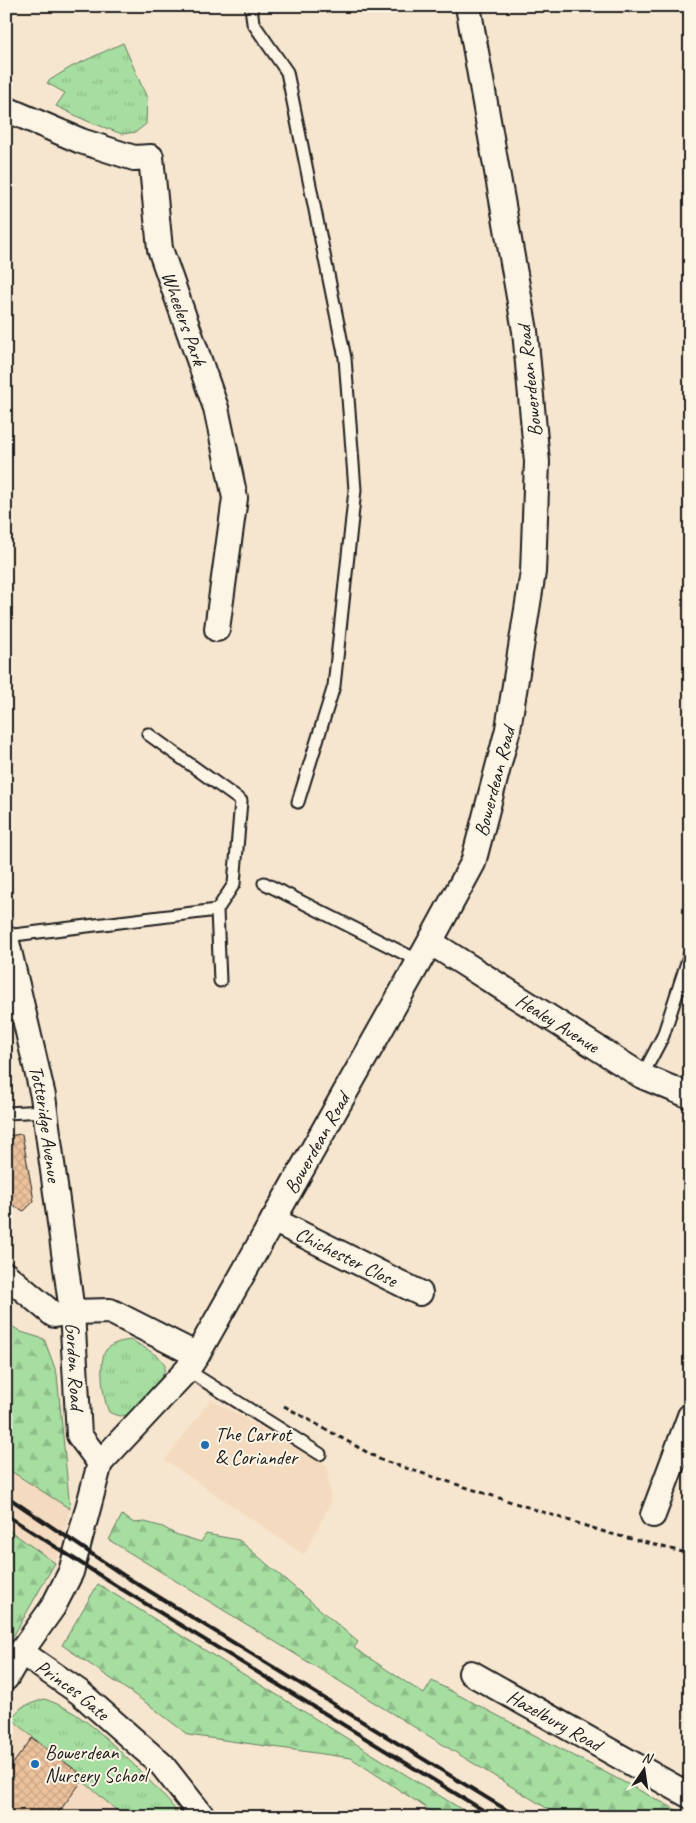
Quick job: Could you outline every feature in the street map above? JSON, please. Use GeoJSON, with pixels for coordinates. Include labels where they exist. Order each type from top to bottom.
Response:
{"type":"FeatureCollection","features":[{"type":"Feature","properties":{"kind":"street","name":"Bowerdean Road"},"geometry":{"type":"LineString","coordinates":[[192,1363],[473,863],[508,729],[533,563],[537,462],[526,330],[468,6]]}},
{"type":"Feature","properties":{"kind":"street","name":"Wheelers Park"},"geometry":{"type":"LineString","coordinates":[[6,109],[81,141],[134,158],[151,157],[160,249],[216,408],[235,498],[217,629]]}},
{"type":"Feature","properties":{"kind":"street","name":"Totteridge Avenue"},"geometry":{"type":"LineString","coordinates":[[6,937],[45,1111],[72,1312]]}},
{"type":"Feature","properties":{"kind":"street","name":"Healey Avenue"},"geometry":{"type":"LineString","coordinates":[[425,951],[642,1076],[690,1096]]}},
{"type":"Feature","properties":{"kind":"street","name":"Chichester Close"},"geometry":{"type":"LineString","coordinates":[[273,1220],[420,1294]]}},
{"type":"Feature","properties":{"kind":"street","name":"Gordon Road"},"geometry":{"type":"LineString","coordinates":[[6,1275],[54,1315],[72,1312],[79,1434],[100,1463]]}},
{"type":"Feature","properties":{"kind":"street"},"geometry":{"type":"LineString","coordinates":[[6,1678],[21,1652],[53,1607],[71,1572],[100,1463],[192,1363],[110,1311],[72,1312]]}},
{"type":"Feature","properties":{"kind":"street"},"geometry":{"type":"LineString","coordinates":[[653,1515],[690,1416]]}},
{"type":"Feature","properties":{"kind":"street","name":"Princes Gate"},"geometry":{"type":"LineString","coordinates":[[21,1652],[79,1692],[162,1765],[203,1817]]}},
{"type":"Feature","properties":{"kind":"street","name":"Hazelbury Road"},"geometry":{"type":"LineString","coordinates":[[472,1674],[690,1796]]}},
{"type":"Feature","properties":{"kind":"lane"},"geometry":{"type":"LineString","coordinates":[[251,6],[253,23],[287,72],[345,358],[355,490],[334,686],[298,802]]}},
{"type":"Feature","properties":{"kind":"lane"},"geometry":{"type":"LineString","coordinates":[[148,734],[241,801],[234,884],[217,910],[220,981]]}},
{"type":"Feature","properties":{"kind":"lane"},"geometry":{"type":"LineString","coordinates":[[264,883],[425,951]]}},
{"type":"Feature","properties":{"kind":"lane"},"geometry":{"type":"LineString","coordinates":[[6,937],[217,910]]}},
{"type":"Feature","properties":{"kind":"lane"},"geometry":{"type":"LineString","coordinates":[[642,1076],[663,1036],[690,953]]}},
{"type":"Feature","properties":{"kind":"lane"},"geometry":{"type":"LineString","coordinates":[[6,1113],[45,1111]]}},
{"type":"Feature","properties":{"kind":"lane"},"geometry":{"type":"LineString","coordinates":[[192,1363],[320,1454]]}},
{"type":"Feature","properties":{"kind":"path"},"geometry":{"type":"LineString","coordinates":[[281,1404],[381,1460],[608,1533],[690,1554]]}},
{"type":"Feature","properties":{"kind":"shaded area"},"geometry":{"type":"Polygon","coordinates":[[[6,1322],[21,1332],[46,1338],[57,1374],[70,1509],[55,1563],[6,1649],[6,1322]]]}},
{"type":"Feature","properties":{"kind":"shaded area"},"geometry":{"type":"Polygon","coordinates":[[[211,1399],[327,1466],[331,1503],[304,1555],[165,1460],[211,1399]]]}},
{"type":"Feature","properties":{"kind":"shaded area","name":"Bowerdean Nursery School"},"geometry":{"type":"Polygon","coordinates":[[[11,1718],[124,1817],[6,1817],[6,1726],[11,1718]]]}},
{"type":"Feature","properties":{"kind":"green space"},"geometry":{"type":"Polygon","coordinates":[[[123,43],[147,98],[146,124],[136,132],[122,134],[87,121],[56,106],[65,93],[47,83],[50,80],[71,67],[123,43]]]}},
{"type":"Feature","properties":{"kind":"green space"},"geometry":{"type":"Polygon","coordinates":[[[6,1322],[21,1332],[44,1339],[57,1374],[70,1509],[6,1468],[6,1322]]]}},
{"type":"Feature","properties":{"kind":"green space"},"geometry":{"type":"Polygon","coordinates":[[[132,1340],[161,1359],[165,1366],[156,1385],[137,1406],[128,1414],[118,1416],[109,1412],[107,1407],[102,1381],[102,1362],[109,1347],[118,1342],[132,1340]]]}},
{"type":"Feature","properties":{"kind":"green space"},"geometry":{"type":"Polygon","coordinates":[[[122,1515],[134,1523],[145,1522],[163,1527],[175,1534],[201,1542],[206,1534],[239,1540],[358,1642],[354,1648],[424,1694],[432,1681],[690,1817],[561,1817],[109,1540],[122,1515]]]}},
{"type":"Feature","properties":{"kind":"green space"},"geometry":{"type":"Polygon","coordinates":[[[6,1528],[55,1563],[6,1649],[6,1528]]]}},
{"type":"Feature","properties":{"kind":"green space"},"geometry":{"type":"Polygon","coordinates":[[[98,1584],[474,1817],[440,1817],[351,1758],[188,1735],[152,1707],[62,1645],[98,1584]]]}},
{"type":"Feature","properties":{"kind":"green space"},"geometry":{"type":"Polygon","coordinates":[[[44,1699],[70,1710],[104,1736],[153,1784],[181,1817],[124,1817],[11,1718],[22,1707],[44,1699]]]}},
{"type":"Feature","properties":{"kind":"building"},"geometry":{"type":"Polygon","coordinates":[[[22,1134],[34,1201],[24,1211],[6,1202],[6,1136],[22,1134]]]}},
{"type":"Feature","properties":{"kind":"building","name":"Bowerdean Nursery School"},"geometry":{"type":"Polygon","coordinates":[[[32,1738],[85,1777],[55,1817],[6,1817],[6,1773],[32,1738]]]}},
{"type":"Feature","properties":{"kind":"railway"},"geometry":{"type":"LineString","coordinates":[[6,1496],[123,1575],[518,1817]]}},
{"type":"Feature","properties":{"kind":"railway"},"geometry":{"type":"LineString","coordinates":[[6,1515],[115,1585],[494,1817]]}},
{"type":"Feature","properties":{"kind":"place","name":"The Carrot & Coriander"},"geometry":{"type":"Point","coordinates":[205,1445]}},
{"type":"Feature","properties":{"kind":"place","name":"Bowerdean Nursery School"},"geometry":{"type":"Point","coordinates":[35,1764]}}]}
